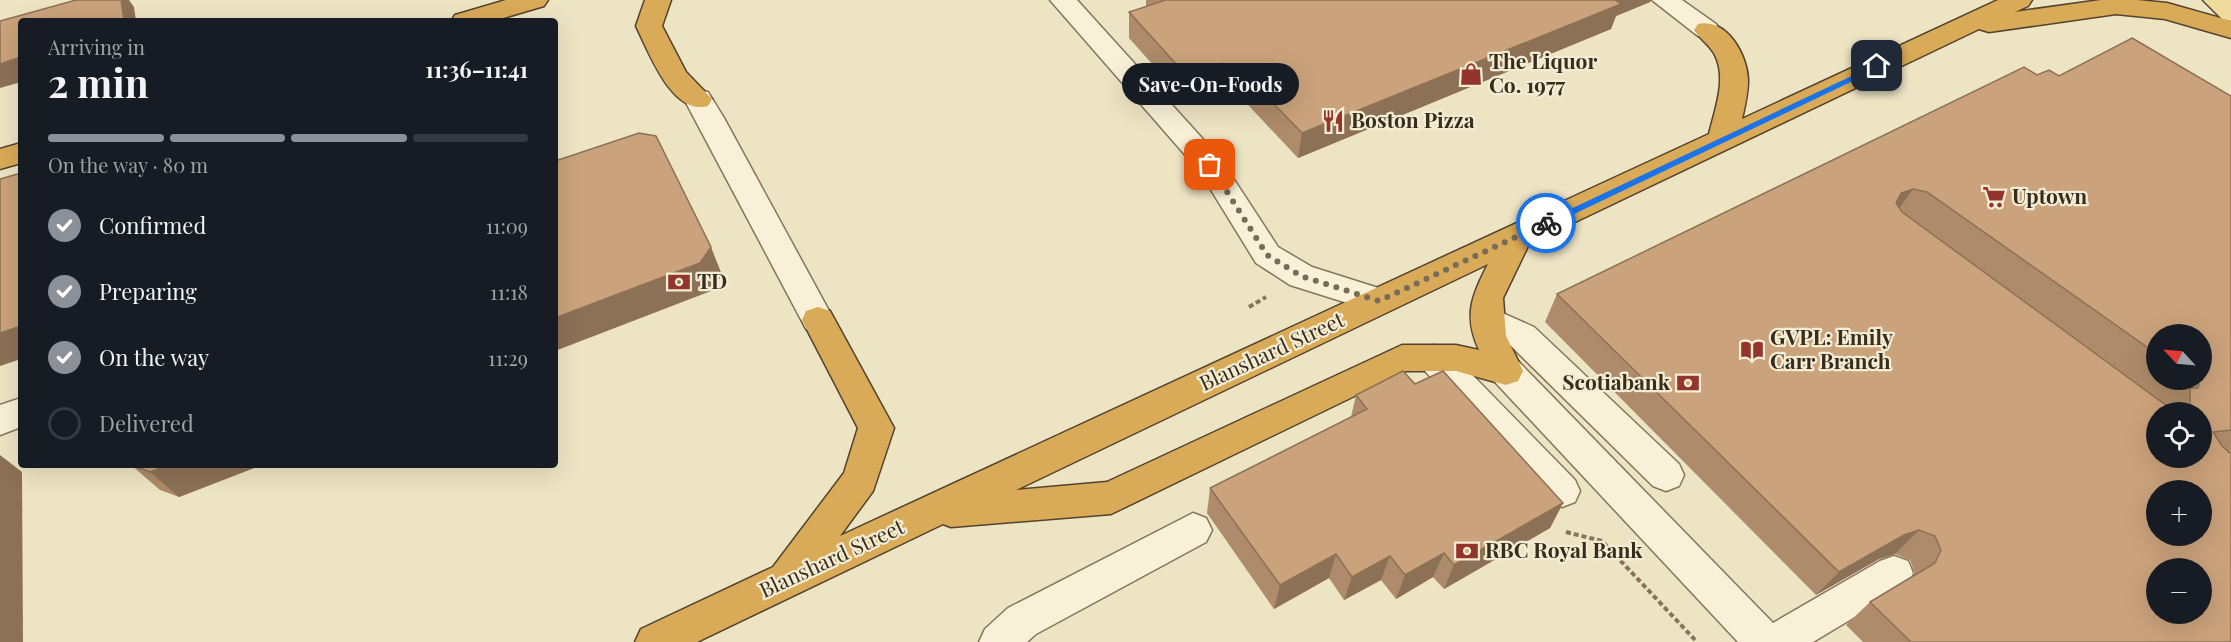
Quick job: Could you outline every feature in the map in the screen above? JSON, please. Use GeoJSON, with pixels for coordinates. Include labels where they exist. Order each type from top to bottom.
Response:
{"type":"FeatureCollection","features":[{"type":"Feature","properties":{"kind":"highway"},"geometry":{"type":"LineString","coordinates":[[474,18],[535,0]]}},
{"type":"Feature","properties":{"kind":"highway"},"geometry":{"type":"LineString","coordinates":[[658,0],[649,26],[675,77],[698,99]]}},
{"type":"Feature","properties":{"kind":"highway","name":"Blanshard Street"},"geometry":{"type":"LineString","coordinates":[[655,642],[2019,0]]}},
{"type":"Feature","properties":{"kind":"highway"},"geometry":{"type":"LineString","coordinates":[[1955,29],[2116,6],[2167,11],[2231,30]]}},
{"type":"Feature","properties":{"kind":"highway"},"geometry":{"type":"LineString","coordinates":[[1707,30],[1723,42],[1737,77],[1722,140]]}},
{"type":"Feature","properties":{"kind":"highway"},"geometry":{"type":"LineString","coordinates":[[0,159],[18,154]]}},
{"type":"Feature","properties":{"kind":"highway"},"geometry":{"type":"LineString","coordinates":[[1506,371],[1489,336],[1487,298],[1517,237]]}},
{"type":"Feature","properties":{"kind":"highway"},"geometry":{"type":"LineString","coordinates":[[785,581],[860,480],[876,428],[818,320]]}},
{"type":"Feature","properties":{"kind":"highway"},"geometry":{"type":"LineString","coordinates":[[929,513],[1110,498],[1402,358],[1456,358],[1506,371]]}},
{"type":"Feature","properties":{"kind":"main road"},"geometry":{"type":"LineString","coordinates":[[2216,0],[2231,13]]}},
{"type":"Feature","properties":{"kind":"lane"},"geometry":{"type":"LineString","coordinates":[[1063,0],[1210,165],[1267,255],[1301,276],[1379,301]]}},
{"type":"Feature","properties":{"kind":"lane"},"geometry":{"type":"LineString","coordinates":[[1665,0],[1707,30]]}},
{"type":"Feature","properties":{"kind":"lane"},"geometry":{"type":"LineString","coordinates":[[698,99],[716,128],[818,320]]}},
{"type":"Feature","properties":{"kind":"lane"},"geometry":{"type":"LineString","coordinates":[[1489,320],[1522,336],[1666,475]]}},
{"type":"Feature","properties":{"kind":"lane"},"geometry":{"type":"LineString","coordinates":[[1434,358],[1562,491]]}},
{"type":"Feature","properties":{"kind":"lane"},"geometry":{"type":"LineString","coordinates":[[1506,371],[1765,642]]}},
{"type":"Feature","properties":{"kind":"lane"},"geometry":{"type":"LineString","coordinates":[[0,420],[18,413]]}},
{"type":"Feature","properties":{"kind":"lane"},"geometry":{"type":"LineString","coordinates":[[999,642],[1022,621],[1192,530]]}},
{"type":"Feature","properties":{"kind":"lane"},"geometry":{"type":"LineString","coordinates":[[1777,642],[1894,573]]}},
{"type":"Feature","properties":{"kind":"path"},"geometry":{"type":"LineString","coordinates":[[1556,529],[1602,541],[1697,642]]}},
{"type":"Feature","properties":{"kind":"building"},"geometry":{"type":"Polygon","coordinates":[[[76,0],[121,0],[124,18],[18,18],[18,58],[0,64],[0,21],[76,0]]]}},
{"type":"Feature","properties":{"kind":"building"},"geometry":{"type":"Polygon","coordinates":[[[1162,0],[1615,0],[1621,4],[1302,133],[1236,65],[1228,68],[1222,63],[1187,76],[1129,12],[1162,0]]]}},
{"type":"Feature","properties":{"kind":"building"},"geometry":{"type":"Polygon","coordinates":[[[2132,38],[2231,96],[2231,430],[2213,432],[2222,446],[2231,454],[2231,642],[1911,642],[1870,602],[1935,563],[1941,550],[1935,536],[1919,530],[1904,535],[1839,572],[1557,294],[2024,67],[2037,75],[2049,70],[2059,76],[2132,38]]]}},
{"type":"Feature","properties":{"kind":"building"},"geometry":{"type":"Polygon","coordinates":[[[639,133],[656,136],[711,247],[700,263],[558,317],[558,160],[639,133]]]}},
{"type":"Feature","properties":{"kind":"building"},"geometry":{"type":"Polygon","coordinates":[[[18,174],[18,327],[0,333],[0,179],[18,174]]]}},
{"type":"Feature","properties":{"kind":"building"},"geometry":{"type":"Polygon","coordinates":[[[1403,371],[1415,384],[1443,371],[1563,503],[1454,565],[1444,553],[1405,575],[1390,556],[1352,577],[1336,554],[1280,585],[1210,488],[1367,409],[1356,395],[1403,371]]]}},
{"type":"Feature","properties":{"kind":"building"},"geometry":{"type":"Polygon","coordinates":[[[140,468],[160,468],[150,472],[140,468]]]}},
{"type":"Feature","properties":{"kind":"way so far"},"geometry":{"type":"LineString","coordinates":[[1210,165],[1267,255],[1301,276],[1379,301],[1546,223]]}},
{"type":"Feature","properties":{"kind":"place","name":"The Liquor Co. 1977"},"geometry":{"type":"Point","coordinates":[1471,74]}},
{"type":"Feature","properties":{"kind":"place","name":"Boston Pizza"},"geometry":{"type":"Point","coordinates":[1333,121]}},
{"type":"Feature","properties":{"kind":"place","name":"Save-On-Foods"},"geometry":{"type":"Point","coordinates":[1210,165]}},
{"type":"Feature","properties":{"kind":"place","name":"Uptown"},"geometry":{"type":"Point","coordinates":[1994,197]}},
{"type":"Feature","properties":{"kind":"place","name":"TD"},"geometry":{"type":"Point","coordinates":[679,282]}},
{"type":"Feature","properties":{"kind":"place","name":"GVPL: Emily Carr Branch"},"geometry":{"type":"Point","coordinates":[1752,350]}},
{"type":"Feature","properties":{"kind":"place","name":"Scotiabank"},"geometry":{"type":"Point","coordinates":[1688,383]}},
{"type":"Feature","properties":{"kind":"place","name":"RBC Royal Bank"},"geometry":{"type":"Point","coordinates":[1467,551]}},
{"type":"Feature","properties":{"kind":"route"},"geometry":{"type":"LineString","coordinates":[[1546,223],[1877,66]]}}]}
